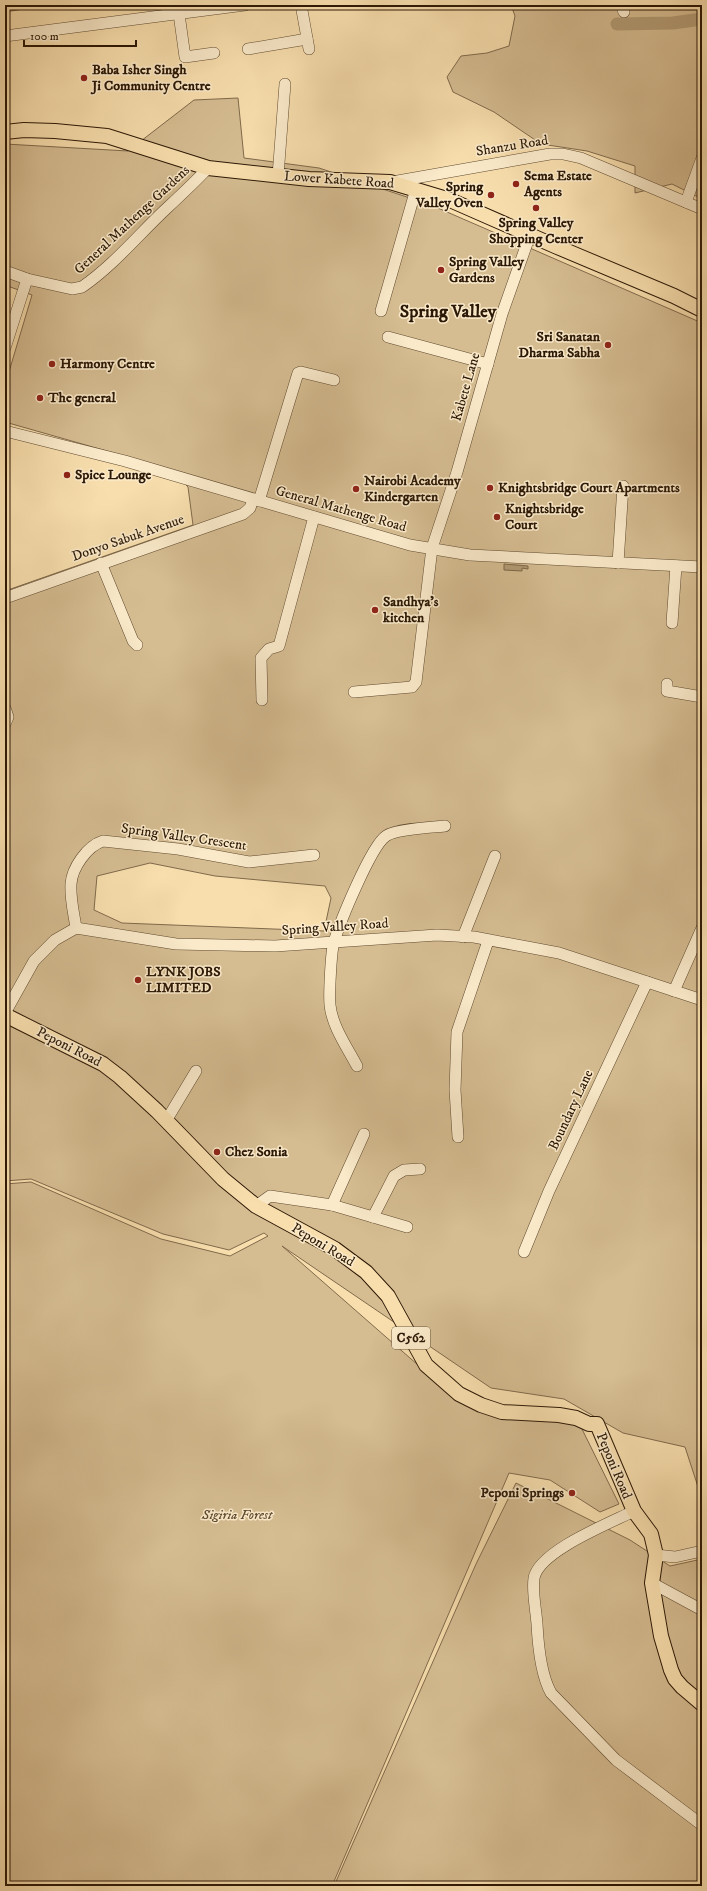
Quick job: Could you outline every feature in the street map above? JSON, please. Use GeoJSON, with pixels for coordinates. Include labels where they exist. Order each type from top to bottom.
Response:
{"type":"FeatureCollection","features":[{"type":"Feature","properties":{"kind":"main road","name":"Lower Kabete Road"},"geometry":{"type":"LineString","coordinates":[[5,132],[24,130],[107,136],[208,168],[278,176],[390,182],[450,200],[674,296],[702,310]]}},
{"type":"Feature","properties":{"kind":"main road","name":"Peponi Road"},"geometry":{"type":"LineString","coordinates":[[5,1014],[103,1064],[120,1077],[166,1121],[223,1179],[256,1206],[335,1249],[366,1272],[388,1296],[426,1365],[459,1394],[481,1405],[502,1412],[559,1415],[576,1418],[589,1424],[597,1424],[634,1511],[650,1530],[656,1555],[652,1583],[661,1636],[671,1670],[675,1679],[682,1687],[702,1704]]}},
{"type":"Feature","properties":{"kind":"street"},"geometry":{"type":"LineString","coordinates":[[5,36],[245,5]]}},
{"type":"Feature","properties":{"kind":"street"},"geometry":{"type":"LineString","coordinates":[[248,49],[308,44],[301,5]]}},
{"type":"Feature","properties":{"kind":"street"},"geometry":{"type":"LineString","coordinates":[[179,14],[185,57],[214,53]]}},
{"type":"Feature","properties":{"kind":"street"},"geometry":{"type":"LineString","coordinates":[[278,176],[285,84]]}},
{"type":"Feature","properties":{"kind":"street","name":"Shanzu Road"},"geometry":{"type":"LineString","coordinates":[[390,182],[550,154],[563,154],[581,158],[702,209]]}},
{"type":"Feature","properties":{"kind":"street"},"geometry":{"type":"LineString","coordinates":[[686,202],[702,158]]}},
{"type":"Feature","properties":{"kind":"street","name":"General Mathenge Gardens"},"geometry":{"type":"LineString","coordinates":[[5,271],[27,279],[72,289],[82,287],[124,250],[208,168]]}},
{"type":"Feature","properties":{"kind":"street"},"geometry":{"type":"LineString","coordinates":[[381,311],[416,189]]}},
{"type":"Feature","properties":{"kind":"street","name":"Kabete Lane"},"geometry":{"type":"LineString","coordinates":[[354,692],[412,687],[416,682],[432,548],[502,314],[530,235]]}},
{"type":"Feature","properties":{"kind":"street"},"geometry":{"type":"LineString","coordinates":[[5,348],[27,279]]}},
{"type":"Feature","properties":{"kind":"street"},"geometry":{"type":"LineString","coordinates":[[388,338],[488,364]]}},
{"type":"Feature","properties":{"kind":"street","name":"Donyo Sabuk Avenue"},"geometry":{"type":"LineString","coordinates":[[5,598],[243,514],[256,500],[298,373],[301,372],[334,380]]}},
{"type":"Feature","properties":{"kind":"street","name":"General Mathenge Road"},"geometry":{"type":"LineString","coordinates":[[6,434],[125,461],[410,545],[470,555],[702,567]]}},
{"type":"Feature","properties":{"kind":"street"},"geometry":{"type":"LineString","coordinates":[[618,563],[622,486]]}},
{"type":"Feature","properties":{"kind":"street"},"geometry":{"type":"LineString","coordinates":[[262,700],[261,658],[270,649],[279,646],[314,517]]}},
{"type":"Feature","properties":{"kind":"street"},"geometry":{"type":"LineString","coordinates":[[101,563],[133,641],[137,645]]}},
{"type":"Feature","properties":{"kind":"street"},"geometry":{"type":"LineString","coordinates":[[672,623],[676,566]]}},
{"type":"Feature","properties":{"kind":"street"},"geometry":{"type":"LineString","coordinates":[[667,684],[667,691],[702,698]]}},
{"type":"Feature","properties":{"kind":"street"},"geometry":{"type":"LineString","coordinates":[[5,708],[8,717],[5,724]]}},
{"type":"Feature","properties":{"kind":"street"},"geometry":{"type":"LineString","coordinates":[[357,1066],[335,1023],[330,1005],[334,943],[356,885],[378,846],[386,835],[409,830],[445,826]]}},
{"type":"Feature","properties":{"kind":"street","name":"Spring Valley Crescent"},"geometry":{"type":"LineString","coordinates":[[76,928],[71,884],[79,862],[96,843],[103,841],[178,849],[249,862],[314,855]]}},
{"type":"Feature","properties":{"kind":"street"},"geometry":{"type":"LineString","coordinates":[[463,937],[495,856]]}},
{"type":"Feature","properties":{"kind":"street"},"geometry":{"type":"LineString","coordinates":[[5,1014],[34,961],[55,940],[76,928]]}},
{"type":"Feature","properties":{"kind":"street","name":"Spring Valley Road"},"geometry":{"type":"LineString","coordinates":[[76,928],[176,944],[275,946],[438,936],[474,937],[488,941],[559,953],[702,1000]]}},
{"type":"Feature","properties":{"kind":"street"},"geometry":{"type":"LineString","coordinates":[[674,990],[702,928]]}},
{"type":"Feature","properties":{"kind":"street"},"geometry":{"type":"LineString","coordinates":[[458,1138],[456,1090],[457,1032],[488,941]]}},
{"type":"Feature","properties":{"kind":"street","name":"Boundary Lane"},"geometry":{"type":"LineString","coordinates":[[524,1252],[549,1191],[647,982]]}},
{"type":"Feature","properties":{"kind":"street"},"geometry":{"type":"LineString","coordinates":[[166,1121],[196,1071]]}},
{"type":"Feature","properties":{"kind":"street"},"geometry":{"type":"LineString","coordinates":[[332,1205],[364,1134]]}},
{"type":"Feature","properties":{"kind":"street"},"geometry":{"type":"LineString","coordinates":[[373,1217],[394,1176],[404,1170],[420,1170]]}},
{"type":"Feature","properties":{"kind":"street"},"geometry":{"type":"LineString","coordinates":[[256,1206],[270,1196],[332,1205],[407,1227]]}},
{"type":"Feature","properties":{"kind":"street"},"geometry":{"type":"LineString","coordinates":[[634,1511],[565,1545],[549,1556],[534,1577],[537,1637],[546,1680],[551,1693],[616,1760],[702,1825]]}},
{"type":"Feature","properties":{"kind":"street"},"geometry":{"type":"LineString","coordinates":[[656,1555],[675,1557],[702,1551]]}},
{"type":"Feature","properties":{"kind":"street"},"geometry":{"type":"LineString","coordinates":[[652,1583],[702,1610]]}},
{"type":"Feature","properties":{"kind":"green space"},"geometry":{"type":"Polygon","coordinates":[[[5,5],[48,5],[5,12],[5,5]]]}},
{"type":"Feature","properties":{"kind":"green space"},"geometry":{"type":"Polygon","coordinates":[[[511,5],[702,5],[702,199],[672,184],[635,193],[635,166],[587,151],[541,144],[494,112],[453,92],[447,77],[461,56],[487,53],[509,46],[515,16],[511,5]]]}},
{"type":"Feature","properties":{"kind":"green space","name":"Sigiria Forest"},"geometry":{"type":"Polygon","coordinates":[[[238,98],[244,158],[319,168],[431,205],[702,323],[702,1499],[685,1447],[623,1433],[564,1399],[491,1388],[282,1246],[458,1400],[560,1418],[580,1425],[619,1504],[600,1512],[550,1480],[509,1473],[332,1886],[5,1886],[5,1184],[31,1182],[161,1239],[230,1256],[268,1236],[264,1233],[229,1250],[163,1234],[31,1179],[5,1181],[5,591],[193,525],[188,487],[170,469],[5,422],[5,385],[32,295],[5,285],[5,144],[128,151],[194,100],[238,98]],[[150,863],[97,876],[94,910],[122,923],[324,931],[331,898],[325,886],[215,876],[150,863]]]}},
{"type":"Feature","properties":{"kind":"green space"},"geometry":{"type":"Polygon","coordinates":[[[516,1483],[630,1540],[670,1566],[702,1559],[702,1886],[334,1886],[476,1564],[516,1483]]]}},
{"type":"Feature","properties":{"kind":"shaded area"},"geometry":{"type":"Polygon","coordinates":[[[504,564],[528,566],[528,569],[522,568],[522,571],[504,570],[504,564]]]}},
{"type":"Feature","properties":{"kind":"waterway"},"geometry":{"type":"LineString","coordinates":[[617,24],[673,23],[702,19]]}},
{"type":"Feature","properties":{"kind":"place","name":"Baba Isher Singh Ji Community Centre"},"geometry":{"type":"Point","coordinates":[84,78]}},
{"type":"Feature","properties":{"kind":"place","name":"Sema Estate Agents"},"geometry":{"type":"Point","coordinates":[516,184]}},
{"type":"Feature","properties":{"kind":"place","name":"Spring Valley Oven"},"geometry":{"type":"Point","coordinates":[491,195]}},
{"type":"Feature","properties":{"kind":"place","name":"Spring Valley Shopping Center"},"geometry":{"type":"Point","coordinates":[536,208]}},
{"type":"Feature","properties":{"kind":"place","name":"Spring Valley Gardens"},"geometry":{"type":"Point","coordinates":[441,270]}},
{"type":"Feature","properties":{"kind":"place","name":"Sri Sanatan Dharma Sabha"},"geometry":{"type":"Point","coordinates":[608,345]}},
{"type":"Feature","properties":{"kind":"place","name":"Harmony Centre"},"geometry":{"type":"Point","coordinates":[52,364]}},
{"type":"Feature","properties":{"kind":"place","name":"The general"},"geometry":{"type":"Point","coordinates":[40,398]}},
{"type":"Feature","properties":{"kind":"place","name":"Spice Lounge"},"geometry":{"type":"Point","coordinates":[67,475]}},
{"type":"Feature","properties":{"kind":"place","name":"Knightsbridge Court Apartments"},"geometry":{"type":"Point","coordinates":[490,488]}},
{"type":"Feature","properties":{"kind":"place","name":"Nairobi Academy Kindergarten"},"geometry":{"type":"Point","coordinates":[356,489]}},
{"type":"Feature","properties":{"kind":"place","name":"Knightsbridge Court"},"geometry":{"type":"Point","coordinates":[497,517]}},
{"type":"Feature","properties":{"kind":"place","name":"Sandhya’s kitchen"},"geometry":{"type":"Point","coordinates":[375,610]}},
{"type":"Feature","properties":{"kind":"place","name":"LYNK JOBS LIMITED"},"geometry":{"type":"Point","coordinates":[138,980]}},
{"type":"Feature","properties":{"kind":"place","name":"Chez Sonia"},"geometry":{"type":"Point","coordinates":[217,1152]}},
{"type":"Feature","properties":{"kind":"place","name":"Peponi Springs"},"geometry":{"type":"Point","coordinates":[572,1493]}},
{"type":"Feature","properties":{"kind":"district","name":"Spring Valley"},"geometry":{"type":"Point","coordinates":[448,312]}}]}
